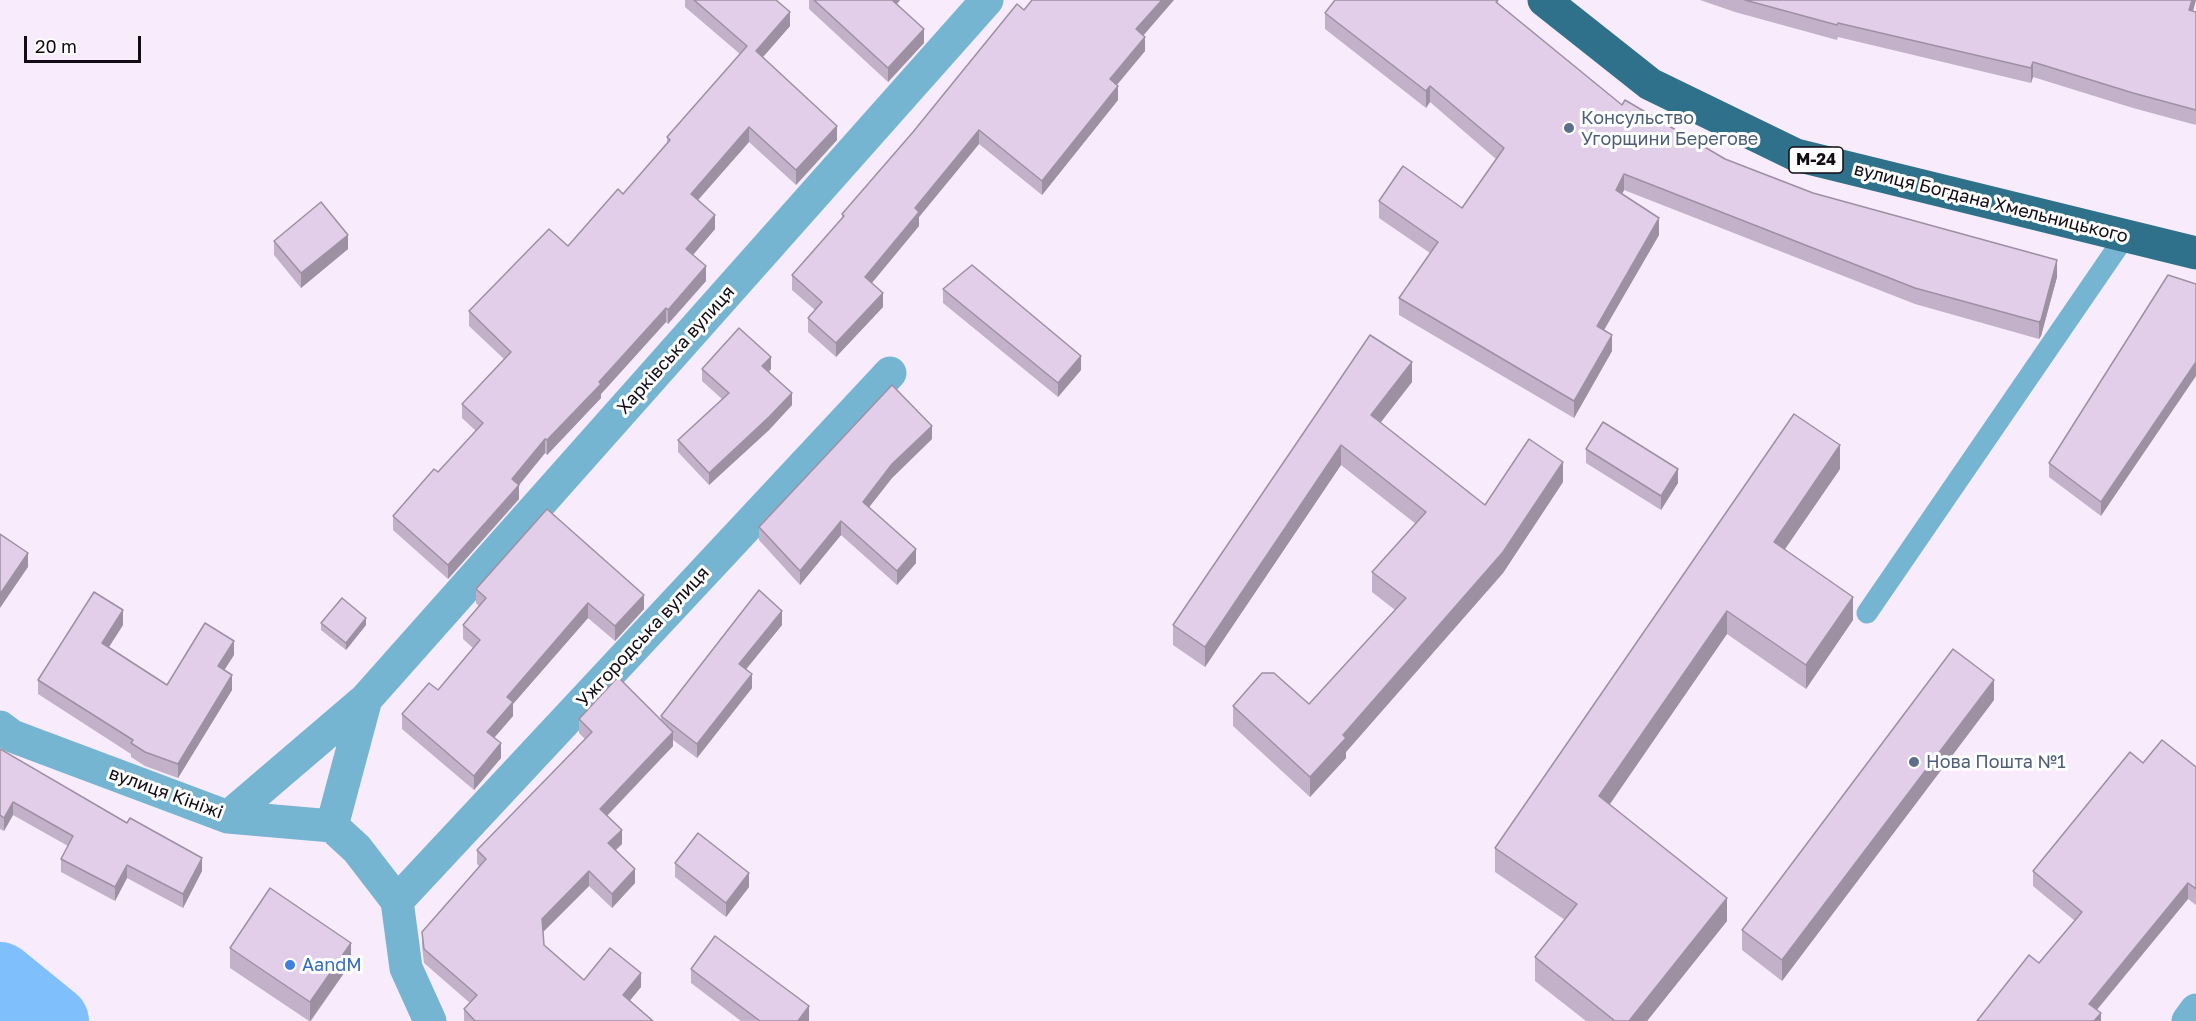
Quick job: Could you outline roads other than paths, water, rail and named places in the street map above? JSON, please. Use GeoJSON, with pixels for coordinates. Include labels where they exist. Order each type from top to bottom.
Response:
{"type":"FeatureCollection","features":[{"type":"Feature","properties":{"kind":"highway","name":"вулиця Богдана Хмельницького"},"geometry":{"type":"LineString","coordinates":[[1544,0],[1650,84],[1796,155],[2196,253]]}},
{"type":"Feature","properties":{"kind":"street","name":"Харківська вулиця"},"geometry":{"type":"LineString","coordinates":[[228,817],[366,699],[987,0]]}},
{"type":"Feature","properties":{"kind":"street","name":"Ужгородська вулиця"},"geometry":{"type":"LineString","coordinates":[[397,902],[890,373]]}},
{"type":"Feature","properties":{"kind":"street","name":"Харківська вулиця"},"geometry":{"type":"LineString","coordinates":[[332,826],[366,699]]}},
{"type":"Feature","properties":{"kind":"street","name":"вулиця Кініжі"},"geometry":{"type":"LineString","coordinates":[[0,727],[12,736],[228,817],[332,826]]}},
{"type":"Feature","properties":{"kind":"street"},"geometry":{"type":"LineString","coordinates":[[332,826],[357,849],[397,902],[406,968],[430,1021]]}},
{"type":"Feature","properties":{"kind":"street"},"geometry":{"type":"LineString","coordinates":[[2188,1021],[2196,1010]]}},
{"type":"Feature","properties":{"kind":"lane"},"geometry":{"type":"LineString","coordinates":[[1867,613],[2126,236]]}},
{"type":"Feature","properties":{"kind":"waterway"},"geometry":{"type":"LineString","coordinates":[[0,977],[54,1021]]}},
{"type":"Feature","properties":{"kind":"place","name":"Консульство Угорщини Берегове"},"geometry":{"type":"Point","coordinates":[1569,128]}},
{"type":"Feature","properties":{"kind":"place","name":"Нова Пошта №1"},"geometry":{"type":"Point","coordinates":[1914,762]}},
{"type":"Feature","properties":{"kind":"place","name":"AandM"},"geometry":{"type":"Point","coordinates":[290,965]}}]}
